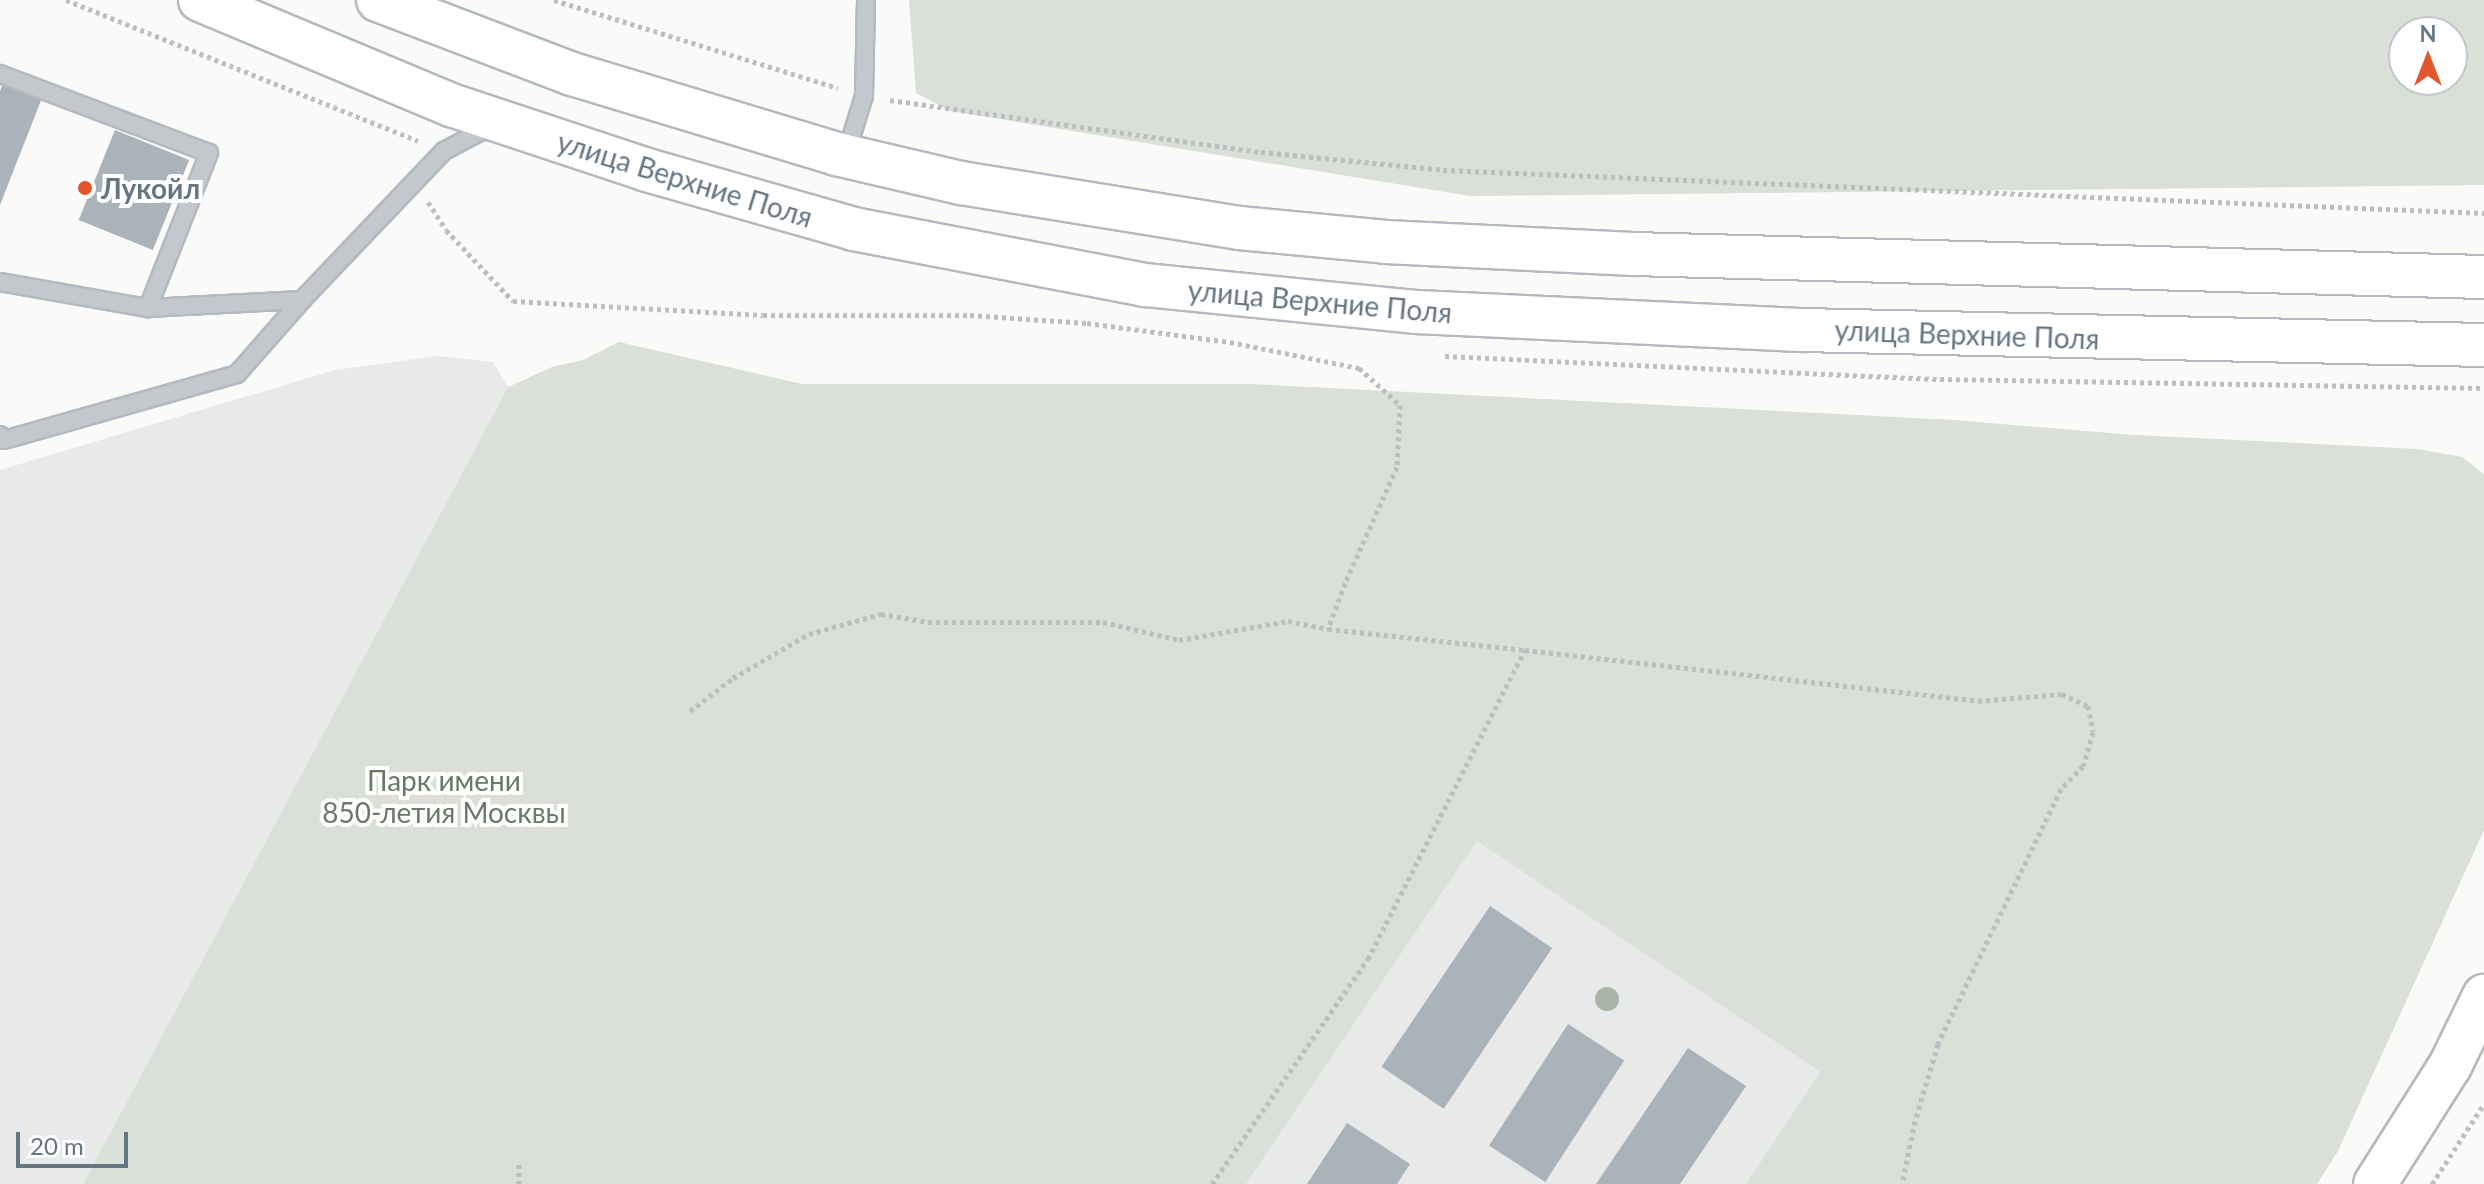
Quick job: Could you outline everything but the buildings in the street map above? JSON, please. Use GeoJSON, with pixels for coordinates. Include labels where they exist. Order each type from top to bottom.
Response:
{"type":"FeatureCollection","features":[{"type":"Feature","properties":{"kind":"main road","name":"улица Верхние Поля"},"geometry":{"type":"LineString","coordinates":[[200,0],[454,106],[647,170],[854,229],[1145,285],[1417,312],[1801,330],[2484,345]]}},
{"type":"Feature","properties":{"kind":"main road"},"geometry":{"type":"LineString","coordinates":[[378,0],[572,74],[846,156],[961,183],[1088,206],[1239,228],[1386,242],[1983,265],[2484,277]]}},
{"type":"Feature","properties":{"kind":"main road"},"geometry":{"type":"LineString","coordinates":[[2375,1184],[2450,1066],[2484,996]]}},
{"type":"Feature","properties":{"kind":"lane"},"geometry":{"type":"LineString","coordinates":[[846,156],[864,96],[866,0]]}},
{"type":"Feature","properties":{"kind":"lane"},"geometry":{"type":"LineString","coordinates":[[0,74],[209,153],[148,308]]}},
{"type":"Feature","properties":{"kind":"lane"},"geometry":{"type":"LineString","coordinates":[[0,435],[4,440],[237,374],[302,300],[444,151],[500,122]]}},
{"type":"Feature","properties":{"kind":"lane"},"geometry":{"type":"LineString","coordinates":[[0,282],[148,308],[302,300]]}},
{"type":"Feature","properties":{"kind":"path"},"geometry":{"type":"LineString","coordinates":[[66,0],[444,151]]}},
{"type":"Feature","properties":{"kind":"path"},"geometry":{"type":"LineString","coordinates":[[554,0],[864,96],[1261,152],[1443,170],[2484,213]]}},
{"type":"Feature","properties":{"kind":"path"},"geometry":{"type":"LineString","coordinates":[[415,181],[446,230],[513,301],[747,315],[970,315],[1087,323],[1230,342],[1359,368],[1400,405],[1397,467],[1328,629]]}},
{"type":"Feature","properties":{"kind":"path"},"geometry":{"type":"LineString","coordinates":[[690,711],[733,678],[809,634],[881,614],[928,622],[1103,622],[1179,640],[1288,621],[1328,629],[1978,701],[2062,694],[2088,706],[2093,732],[2083,766],[2061,789],[1938,1044],[1915,1121],[1902,1184]]}},
{"type":"Feature","properties":{"kind":"path"},"geometry":{"type":"LineString","coordinates":[[1212,1184],[1368,959],[1525,650]]}},
{"type":"Feature","properties":{"kind":"path"},"geometry":{"type":"LineString","coordinates":[[2432,1184],[2484,1104]]}},
{"type":"Feature","properties":{"kind":"path"},"geometry":{"type":"LineString","coordinates":[[519,1164],[519,1184]]}},
{"type":"Feature","properties":{"kind":"shaded area"},"geometry":{"type":"Polygon","coordinates":[[[438,356],[493,362],[508,387],[83,1184],[0,1184],[0,470],[335,370],[438,356]]]}},
{"type":"Feature","properties":{"kind":"shaded area"},"geometry":{"type":"Polygon","coordinates":[[[1477,841],[1820,1072],[1746,1184],[1246,1184],[1477,841]]]}},
{"type":"Feature","properties":{"kind":"green space"},"geometry":{"type":"Polygon","coordinates":[[[909,0],[2484,0],[2484,185],[1470,196],[950,111],[916,93],[909,0]]]}},
{"type":"Feature","properties":{"kind":"green space","name":"Парк имени 850-летия Москвы"},"geometry":{"type":"Polygon","coordinates":[[[619,342],[802,384],[1251,384],[1954,420],[2134,435],[2418,449],[2462,457],[2484,474],[2484,830],[2338,1151],[2317,1184],[1746,1184],[1820,1072],[1477,841],[1246,1184],[83,1184],[508,387],[552,367],[583,360],[619,342]]]}},
{"type":"Feature","properties":{"kind":"place","name":"Лукойл"},"geometry":{"type":"Point","coordinates":[85,188]}}]}
